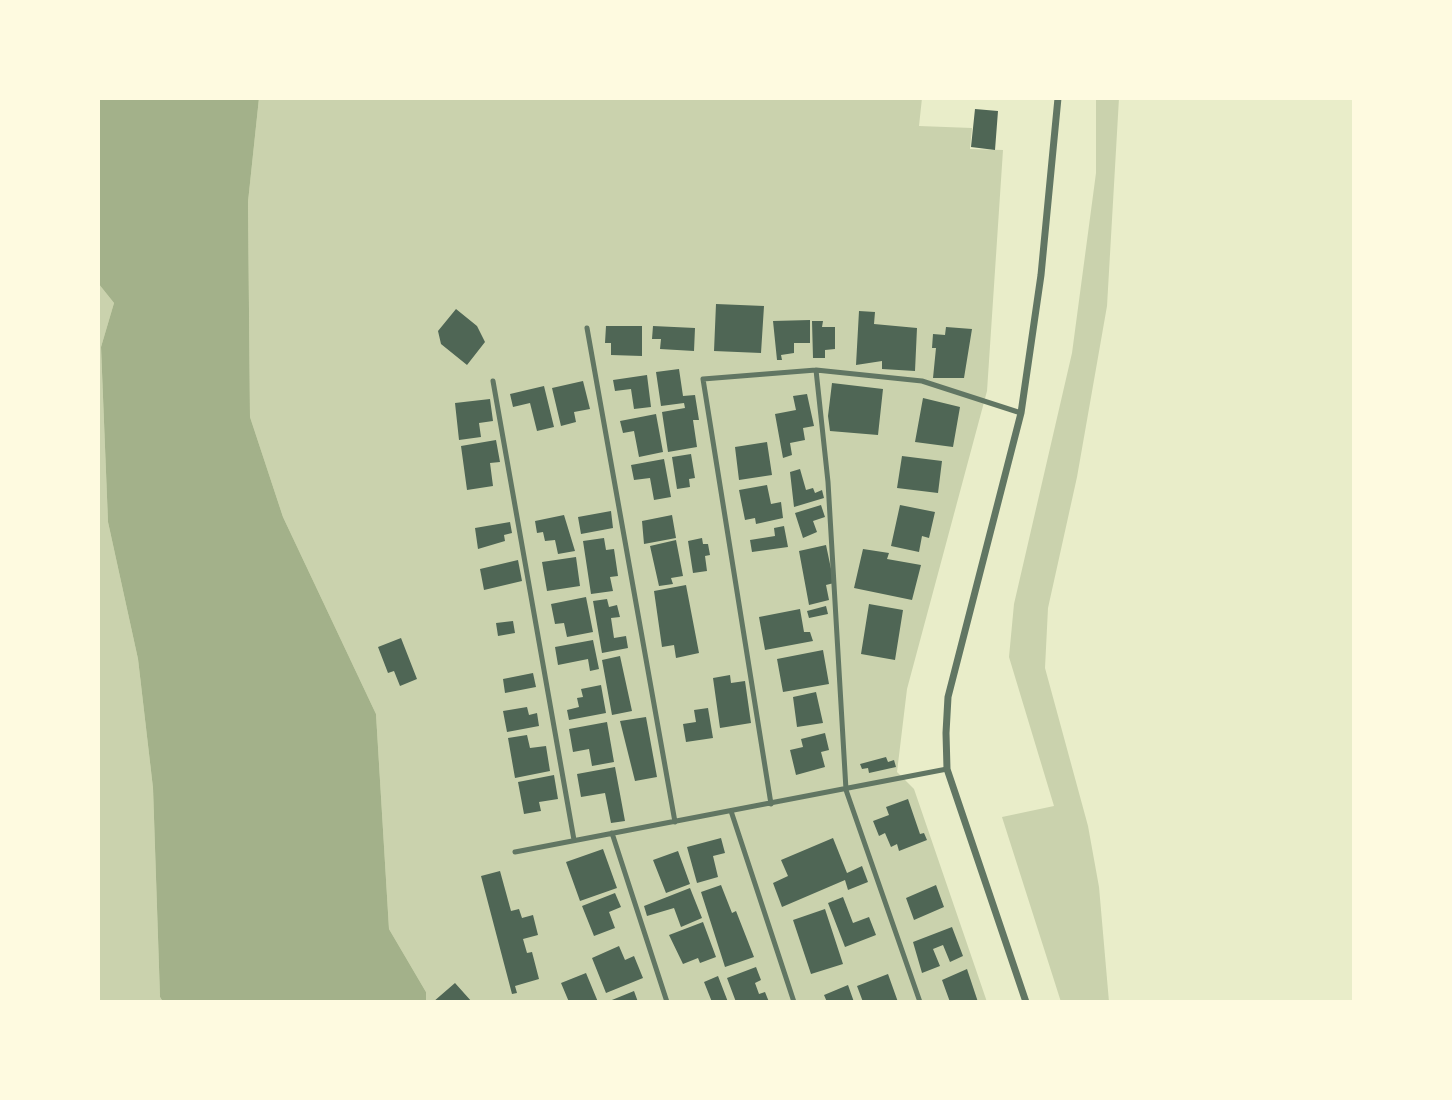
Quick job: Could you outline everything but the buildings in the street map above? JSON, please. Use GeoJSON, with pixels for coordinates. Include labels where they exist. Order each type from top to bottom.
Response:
{"type":"FeatureCollection","features":[{"type":"Feature","properties":{"kind":"street"},"geometry":{"type":"LineString","coordinates":[[1026,1002],[947,769],[948,697],[1021,413],[1041,275],[1058,98]]}},
{"type":"Feature","properties":{"kind":"lane"},"geometry":{"type":"LineString","coordinates":[[587,328],[674,822]]}},
{"type":"Feature","properties":{"kind":"lane"},"geometry":{"type":"LineString","coordinates":[[816,370],[828,481],[846,790],[920,1002]]}},
{"type":"Feature","properties":{"kind":"lane"},"geometry":{"type":"LineString","coordinates":[[772,804],[704,379],[816,370],[922,381],[1021,413]]}},
{"type":"Feature","properties":{"kind":"lane"},"geometry":{"type":"LineString","coordinates":[[493,381],[575,840]]}},
{"type":"Feature","properties":{"kind":"lane"},"geometry":{"type":"LineString","coordinates":[[515,852],[947,769]]}},
{"type":"Feature","properties":{"kind":"lane"},"geometry":{"type":"LineString","coordinates":[[731,811],[794,1002]]}},
{"type":"Feature","properties":{"kind":"lane"},"geometry":{"type":"LineString","coordinates":[[612,833],[667,1002]]}},
{"type":"Feature","properties":{"kind":"shaded area"},"geometry":{"type":"Polygon","coordinates":[[[98,98],[259,98],[248,202],[250,417],[283,517],[376,714],[389,929],[426,992],[426,1002],[163,1002],[160,997],[153,788],[138,659],[108,522],[101,347],[114,303],[98,283],[98,98]]]}},
{"type":"Feature","properties":{"kind":"shaded area"},"geometry":{"type":"Polygon","coordinates":[[[259,98],[922,98],[919,126],[972,128],[970,149],[1003,150],[987,391],[907,689],[897,772],[914,789],[987,1002],[426,1002],[426,992],[389,929],[376,714],[283,517],[250,417],[248,202],[259,98]]]}},
{"type":"Feature","properties":{"kind":"shaded area"},"geometry":{"type":"Polygon","coordinates":[[[1096,98],[1119,98],[1107,306],[1077,477],[1048,608],[1045,668],[1088,826],[1099,887],[1109,1002],[1061,1002],[1002,817],[1054,806],[1009,657],[1014,604],[1072,353],[1096,173],[1096,98]]]}},
{"type":"Feature","properties":{"kind":"shaded area"},"geometry":{"type":"Polygon","coordinates":[[[98,283],[114,303],[101,347],[108,522],[138,659],[153,788],[160,997],[163,1002],[98,1002],[98,283]]]}}]}
